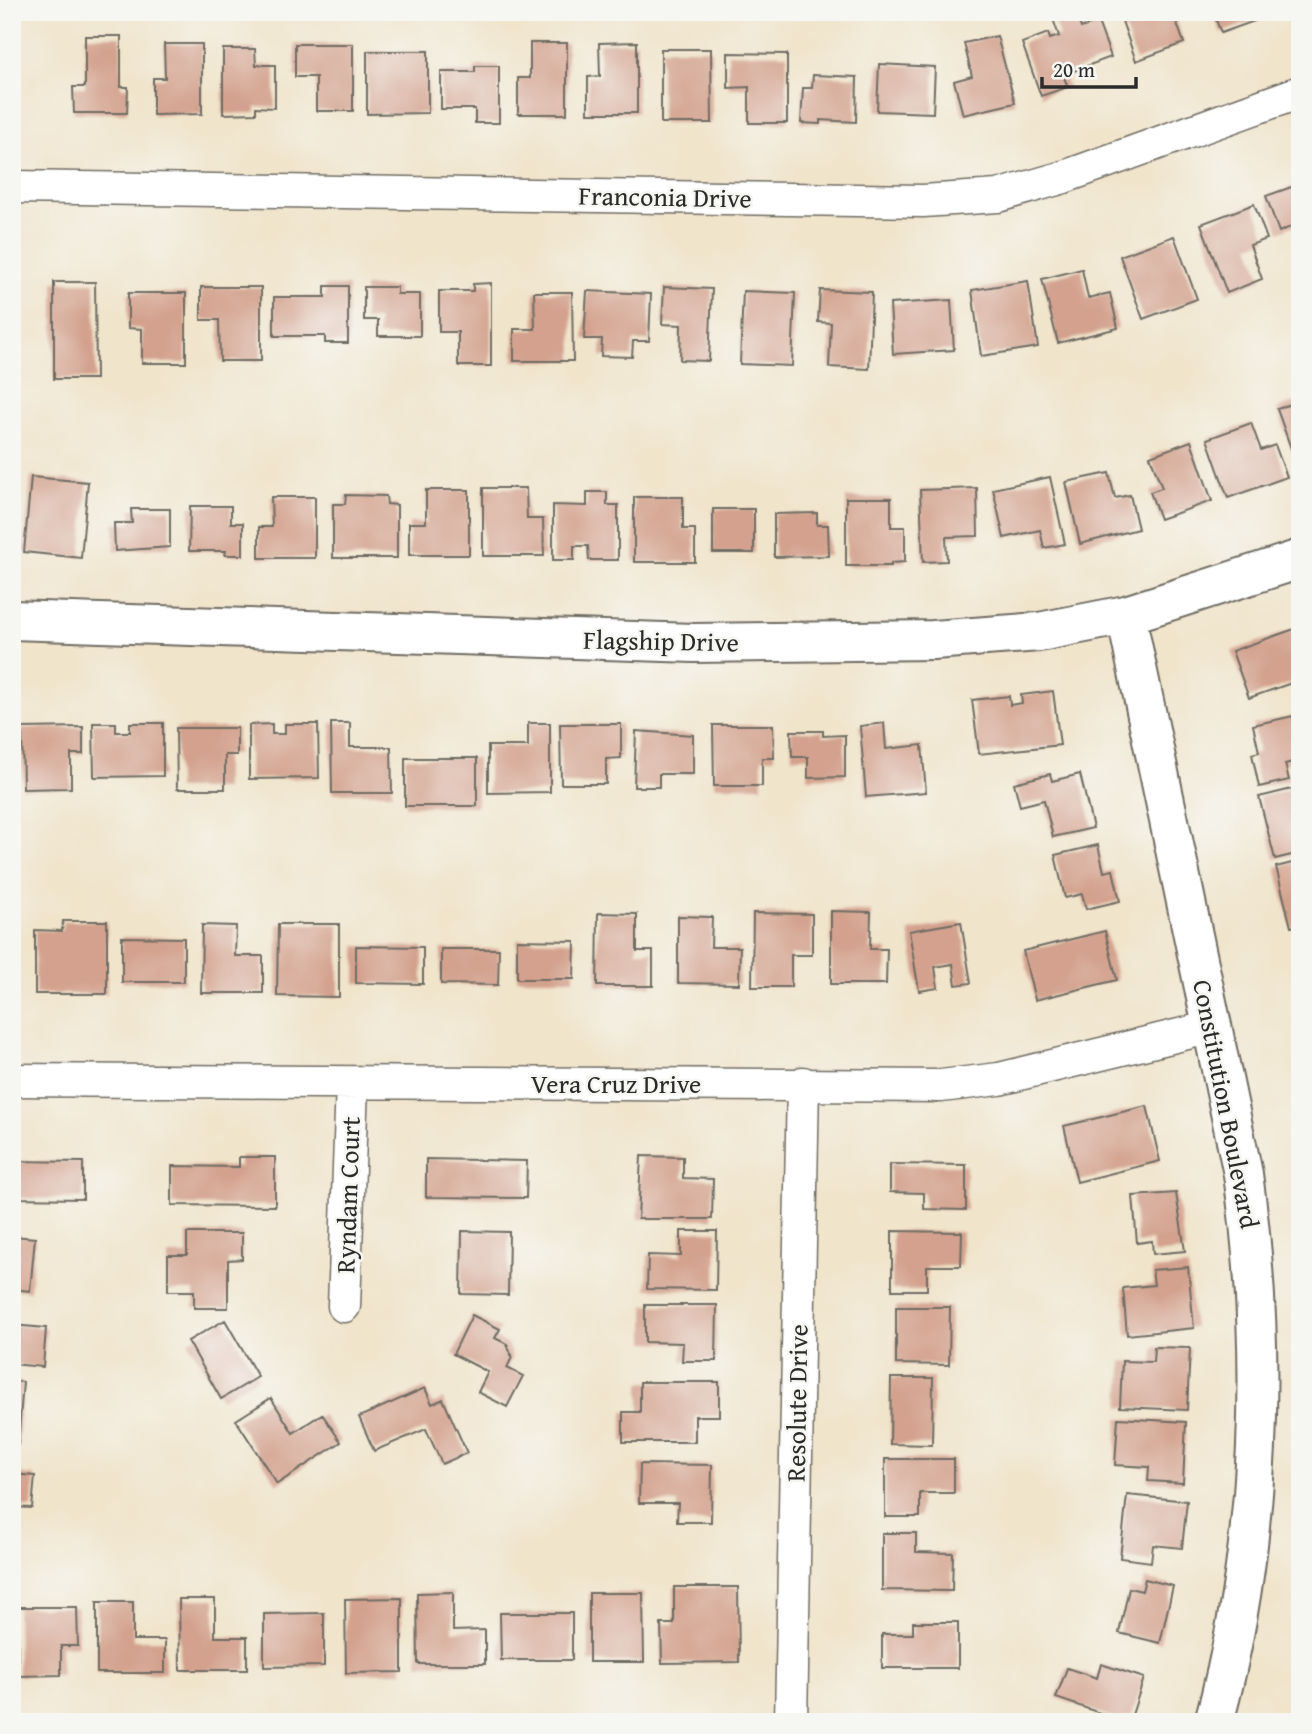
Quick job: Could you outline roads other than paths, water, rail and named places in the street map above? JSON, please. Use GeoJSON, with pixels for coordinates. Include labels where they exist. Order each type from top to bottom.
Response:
{"type":"FeatureCollection","features":[{"type":"Feature","properties":{"kind":"street","name":"Franconia Drive"},"geometry":{"type":"LineString","coordinates":[[12,187],[923,201],[998,196],[1064,177],[1300,92]]}},
{"type":"Feature","properties":{"kind":"street","name":"Flagship Drive"},"geometry":{"type":"LineString","coordinates":[[12,620],[694,643],[933,640],[1039,632],[1126,615],[1300,559]]}},
{"type":"Feature","properties":{"kind":"street","name":"Constitution Boulevard"},"geometry":{"type":"LineString","coordinates":[[1126,615],[1243,1174],[1252,1239],[1257,1444],[1245,1572],[1226,1680],[1214,1722]]}},
{"type":"Feature","properties":{"kind":"street","name":"Vera Cruz Drive"},"geometry":{"type":"LineString","coordinates":[[12,1080],[352,1084],[803,1083],[940,1086],[999,1079],[1212,1027]]}},
{"type":"Feature","properties":{"kind":"street","name":"Resolute Drive"},"geometry":{"type":"LineString","coordinates":[[791,1722],[803,1083]]}},
{"type":"Feature","properties":{"kind":"street","name":"Ryndam Court"},"geometry":{"type":"LineString","coordinates":[[344,1306],[352,1084]]}}]}
